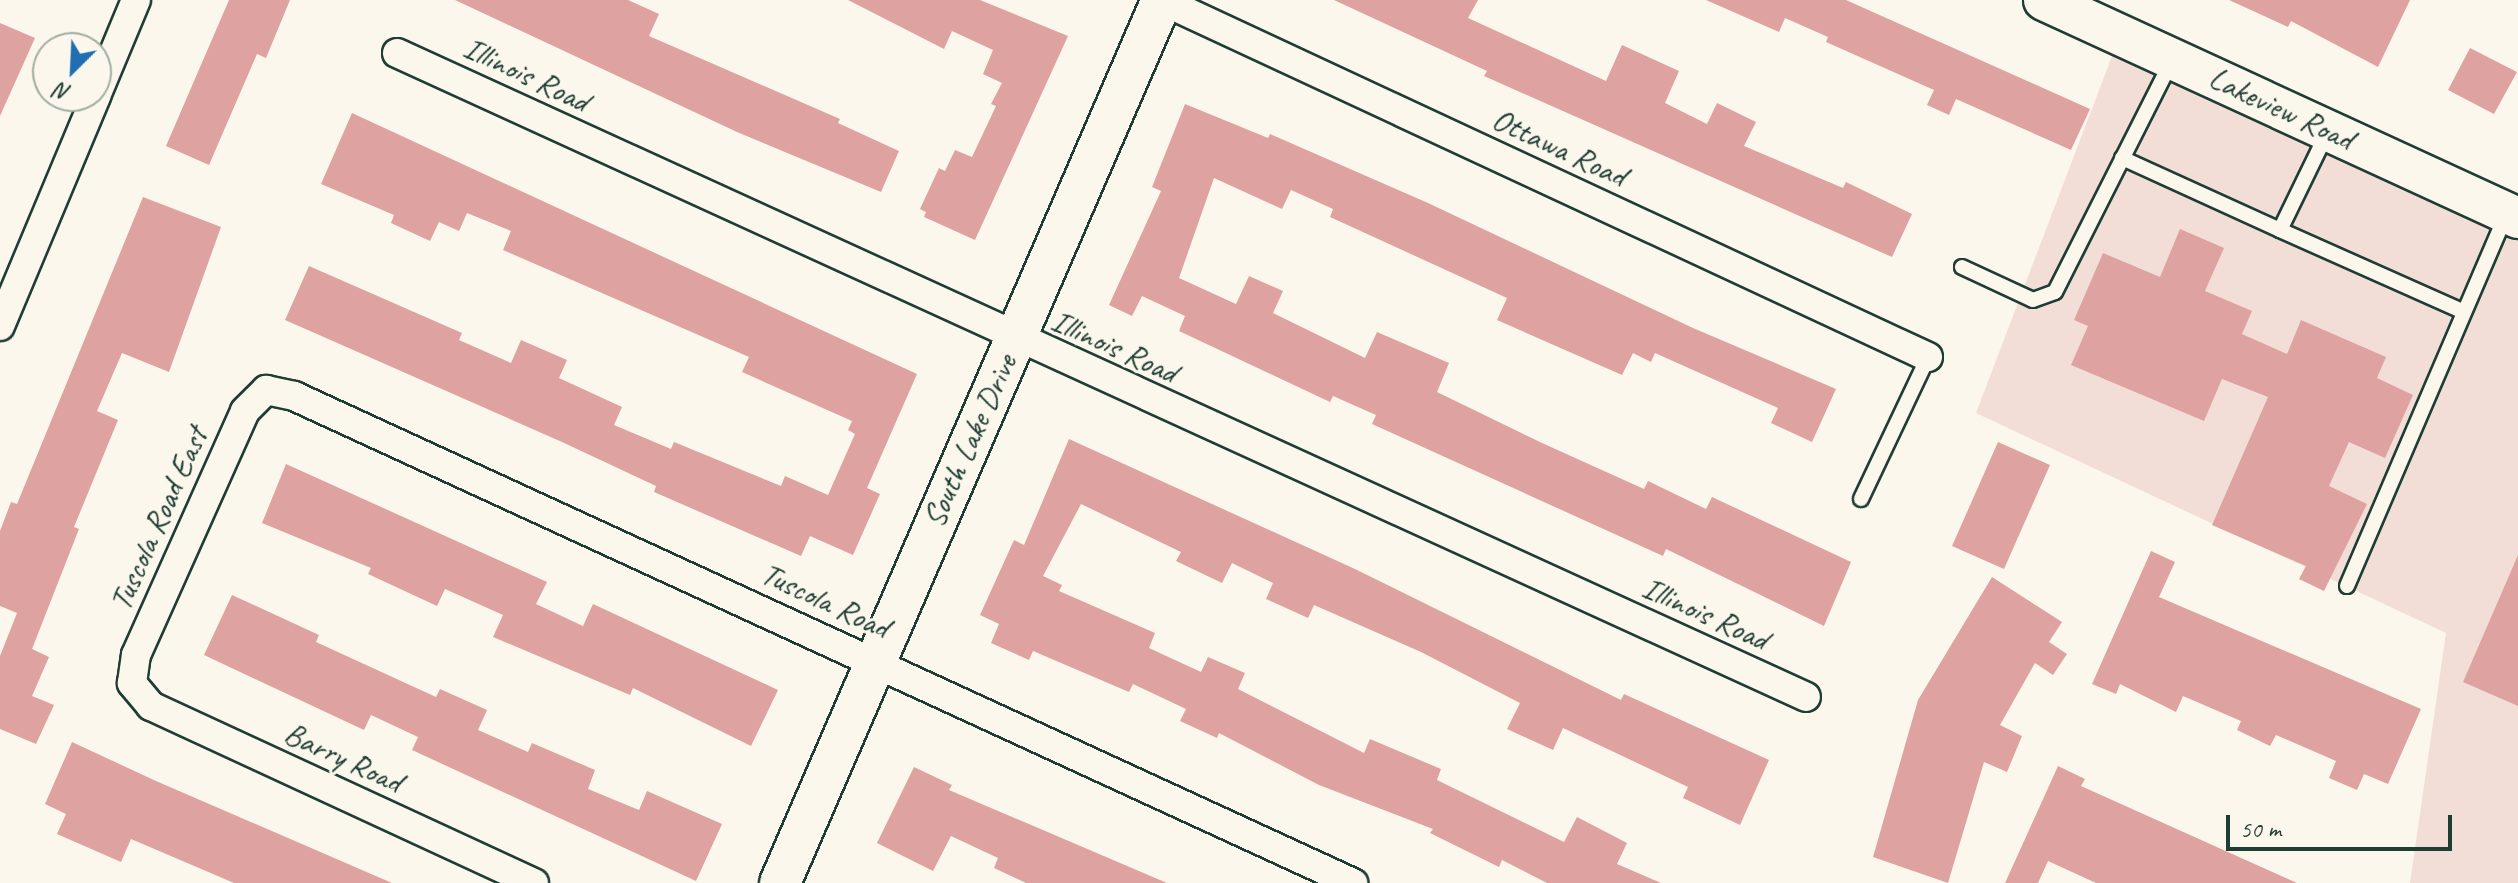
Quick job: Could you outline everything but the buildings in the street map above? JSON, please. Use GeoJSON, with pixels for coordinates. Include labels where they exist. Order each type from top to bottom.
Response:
{"type":"FeatureCollection","features":[{"type":"Feature","properties":{"kind":"street"},"geometry":{"type":"LineString","coordinates":[[112,58],[136,0]]}},
{"type":"Feature","properties":{"kind":"street","name":"South Lake Drive"},"geometry":{"type":"LineString","coordinates":[[780,883],[1162,0]]}},
{"type":"Feature","properties":{"kind":"street","name":"Ottawa Road"},"geometry":{"type":"LineString","coordinates":[[1162,0],[1928,357]]}},
{"type":"Feature","properties":{"kind":"street","name":"Lakeview Road"},"geometry":{"type":"LineString","coordinates":[[2044,0],[2512,216]]}},
{"type":"Feature","properties":{"kind":"street","name":"Illinois Road"},"geometry":{"type":"LineString","coordinates":[[397,53],[1015,339],[1806,697]]}},
{"type":"Feature","properties":{"kind":"street"},"geometry":{"type":"LineString","coordinates":[[0,326],[89,112]]}},
{"type":"Feature","properties":{"kind":"street","name":"Tuscola Road"},"geometry":{"type":"LineString","coordinates":[[266,390],[294,396],[1353,883]]}},
{"type":"Feature","properties":{"kind":"street","name":"Tuscola Road East"},"geometry":{"type":"LineString","coordinates":[[132,683],[136,655],[245,411],[266,390]]}},
{"type":"Feature","properties":{"kind":"street","name":"Barry Road"},"geometry":{"type":"LineString","coordinates":[[132,683],[151,706],[534,883]]}},
{"type":"Feature","properties":{"kind":"lane"},"geometry":{"type":"LineString","coordinates":[[1962,267],[2033,300],[2055,292],[2172,59]]}},
{"type":"Feature","properties":{"kind":"lane"},"geometry":{"type":"LineString","coordinates":[[2280,230],[2328,131]]}},
{"type":"Feature","properties":{"kind":"lane"},"geometry":{"type":"LineString","coordinates":[[2122,158],[2464,312]]}},
{"type":"Feature","properties":{"kind":"lane"},"geometry":{"type":"LineString","coordinates":[[2347,586],[2464,312],[2512,216]]}},
{"type":"Feature","properties":{"kind":"lane"},"geometry":{"type":"LineString","coordinates":[[1861,499],[1928,357]]}},
{"type":"Feature","properties":{"kind":"shaded area"},"geometry":{"type":"Polygon","coordinates":[[[2114,51],[2518,238],[2518,883],[2410,883],[2446,633],[1976,413],[2114,51]]]}}]}
